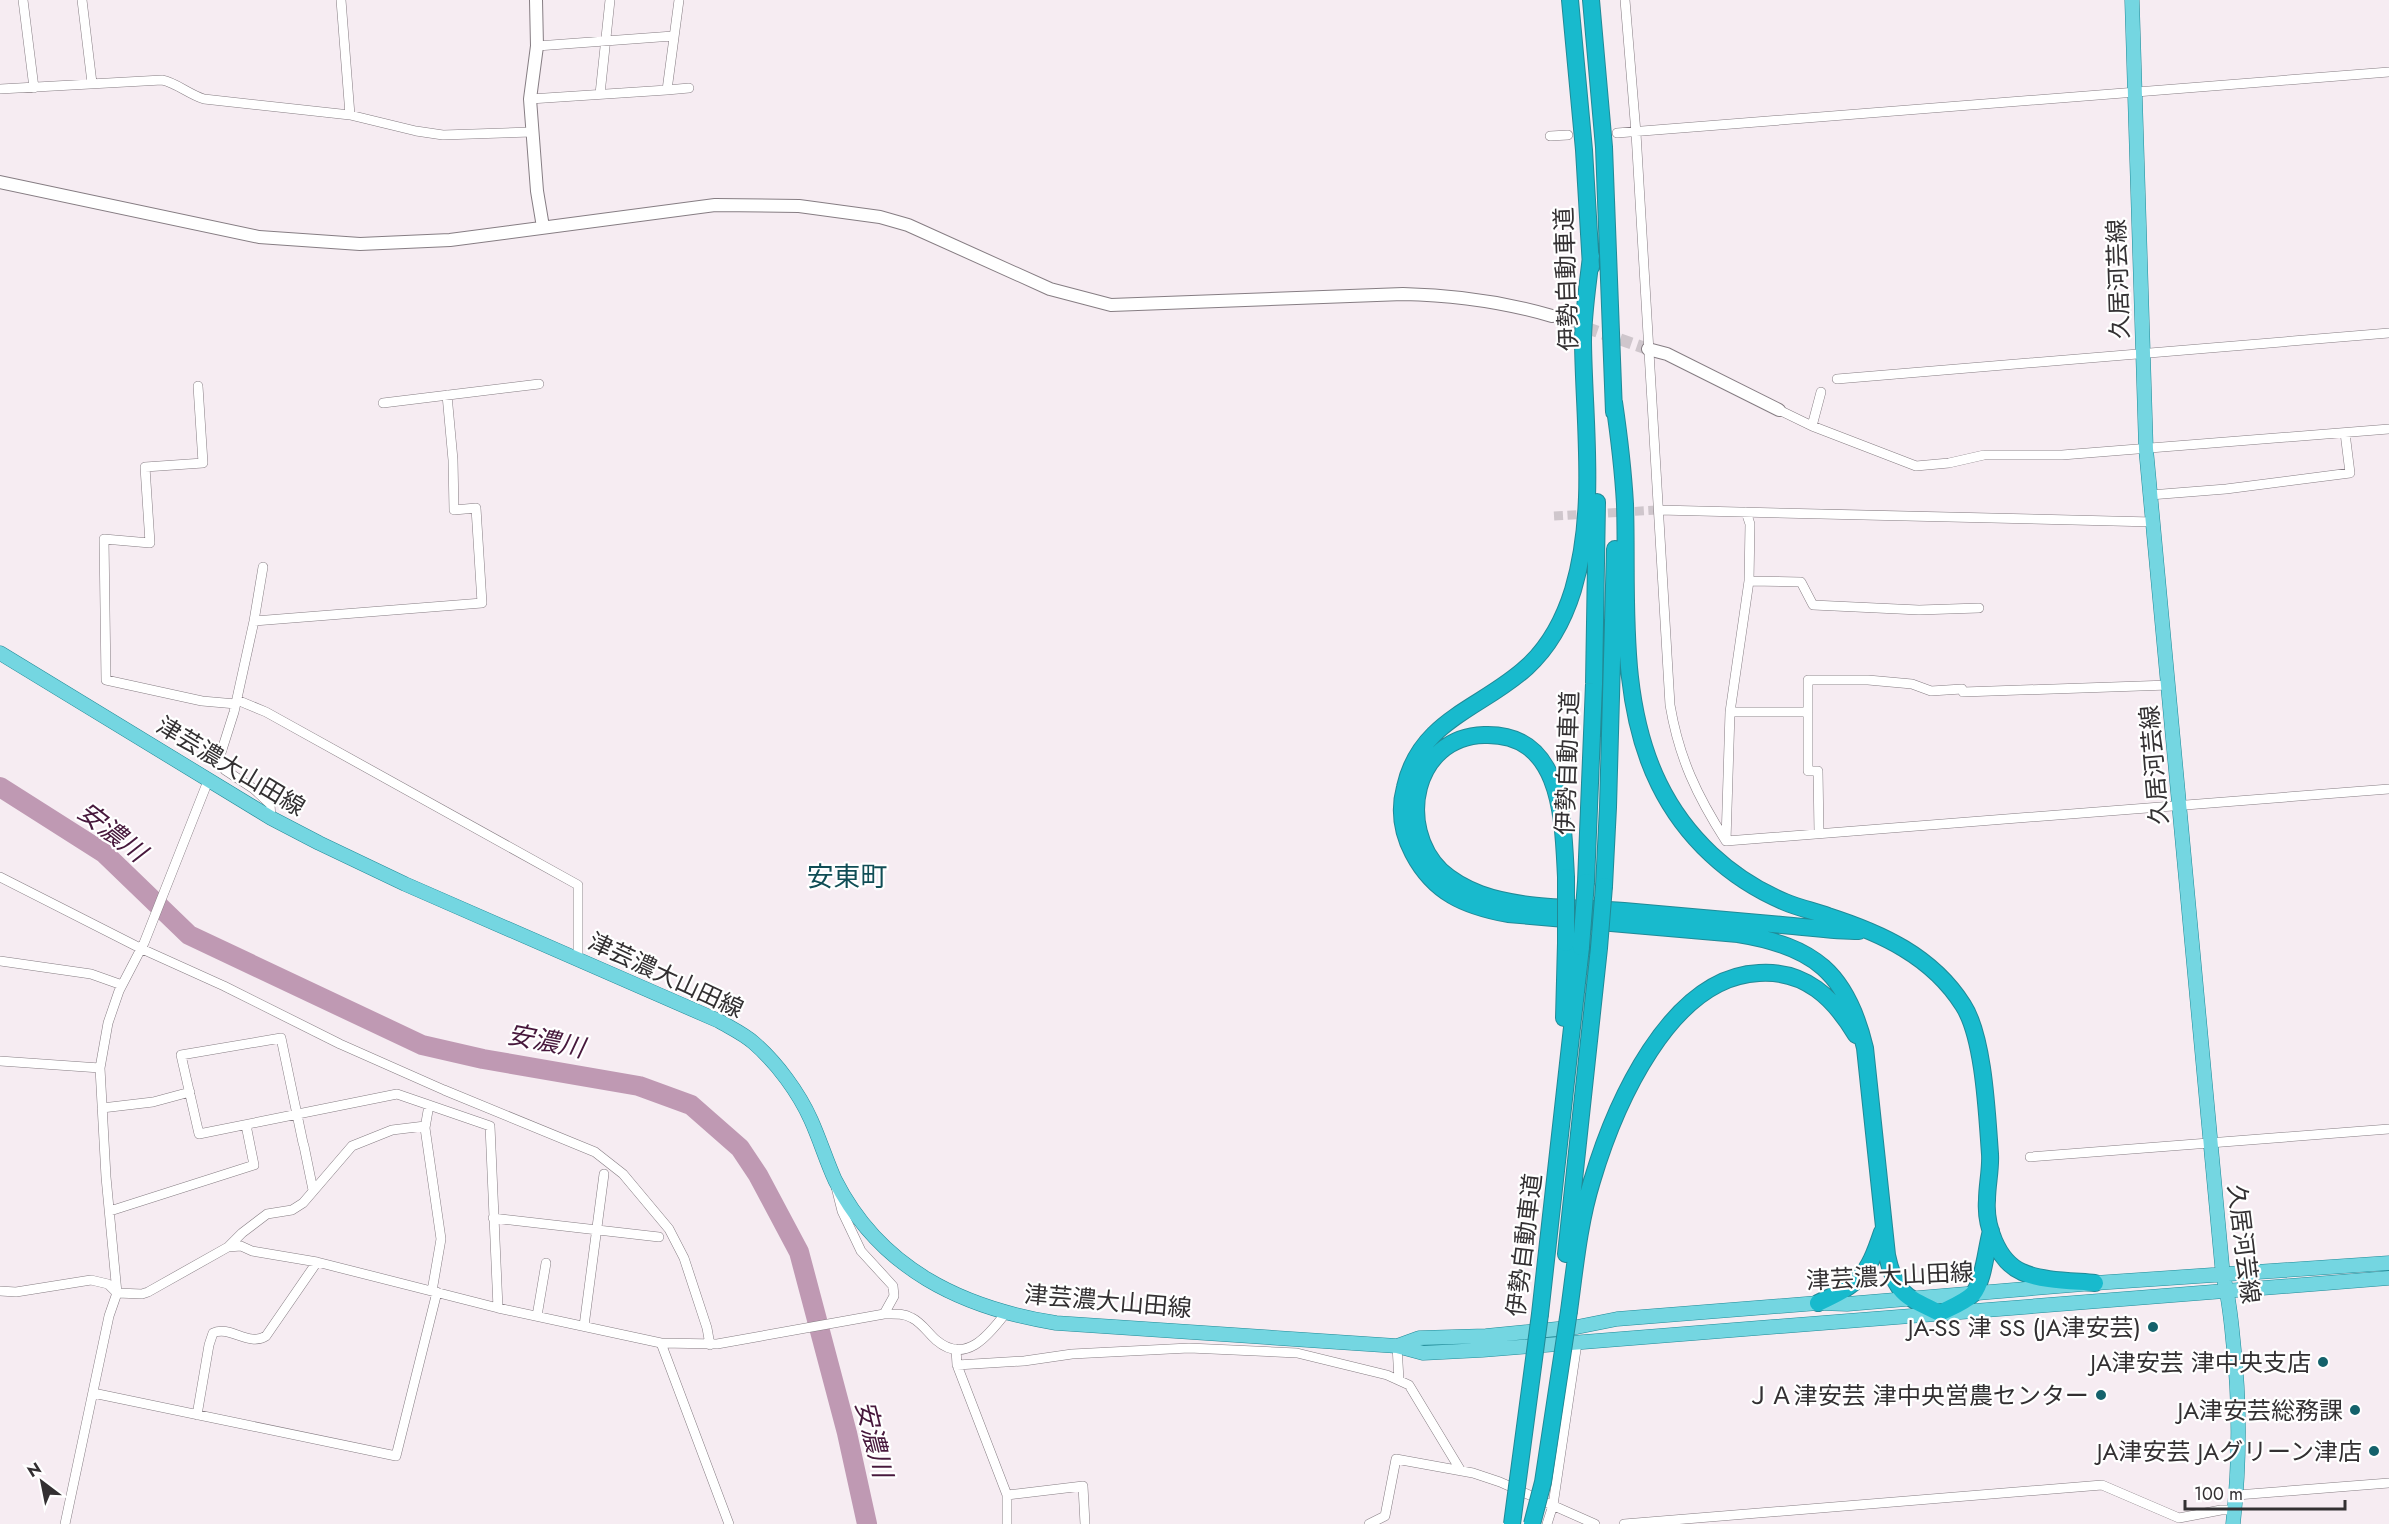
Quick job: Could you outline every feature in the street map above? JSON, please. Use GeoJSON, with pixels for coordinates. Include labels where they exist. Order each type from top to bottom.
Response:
{"type":"FeatureCollection","features":[{"type":"Feature","properties":{"kind":"highway","name":"伊勢自動車道"},"geometry":{"type":"LineString","coordinates":[[1512,1524],[1561,1136],[1573,945],[1586,882],[1597,570],[1597,489],[1591,256],[1570,0]]}},
{"type":"Feature","properties":{"kind":"highway","name":"伊勢自動車道"},"geometry":{"type":"LineString","coordinates":[[1531,1524],[1565,1311],[1599,948],[1608,807],[1615,542],[1614,402],[1604,147],[1591,0]]}},
{"type":"Feature","properties":{"kind":"highway"},"geometry":{"type":"LineString","coordinates":[[1591,256],[1583,338],[1587,495],[1584,535],[1574,589],[1557,629],[1533,661],[1517,676],[1447,722],[1419,750],[1409,771],[1403,792],[1402,814],[1405,833],[1422,868],[1439,888],[1454,897],[1487,910],[1508,914],[1738,934],[1771,940],[1791,947],[1816,962],[1835,979],[1854,1008],[1865,1048],[1884,1227],[1891,1272],[1898,1288],[1910,1299],[1940,1313],[1972,1295],[1982,1278],[1985,1251],[1991,1231]]}},
{"type":"Feature","properties":{"kind":"highway"},"geometry":{"type":"LineString","coordinates":[[1614,402],[1622,457],[1627,632],[1631,671],[1644,746],[1659,784],[1689,832],[1732,873],[1758,890],[1787,903],[1870,931],[1899,944],[1930,966],[1955,993],[1972,1021],[1977,1036],[1990,1158],[1986,1203],[1991,1231],[1999,1251],[2006,1260],[2023,1273],[2096,1283]]}},
{"type":"Feature","properties":{"kind":"highway"},"geometry":{"type":"LineString","coordinates":[[1573,945],[1566,877],[1559,799],[1551,776],[1530,750],[1515,740],[1496,735],[1485,735],[1458,741],[1433,758],[1422,775],[1415,808],[1419,833],[1429,855],[1441,871],[1450,879],[1481,895],[1501,900],[1557,906],[1785,925],[1828,931],[1870,931]]}},
{"type":"Feature","properties":{"kind":"highway"},"geometry":{"type":"LineString","coordinates":[[1565,1311],[1592,1182],[1613,1124],[1625,1095],[1654,1046],[1694,999],[1712,987],[1737,976],[1767,972],[1788,975],[1811,984],[1825,994],[1846,1017],[1865,1048]]}},
{"type":"Feature","properties":{"kind":"highway"},"geometry":{"type":"LineString","coordinates":[[1818,1303],[1861,1279],[1874,1256],[1884,1227]]}},
{"type":"Feature","properties":{"kind":"main road","name":"久居河芸線"},"geometry":{"type":"LineString","coordinates":[[2132,0],[2146,449],[2210,1143],[2223,1276],[2228,1292],[2239,1402],[2237,1495],[2234,1517]]}},
{"type":"Feature","properties":{"kind":"main road","name":"津芸濃大山田線"},"geometry":{"type":"LineString","coordinates":[[0,653],[44,678],[207,785],[270,818],[405,884],[719,1021],[753,1042],[782,1074],[801,1102],[811,1119],[835,1179],[861,1222],[899,1260],[948,1291],[1005,1314],[1056,1323],[1397,1346],[1423,1353],[1577,1343],[2389,1278]]}},
{"type":"Feature","properties":{"kind":"main road","name":"津芸濃大山田線"},"geometry":{"type":"LineString","coordinates":[[1397,1346],[1419,1338],[1486,1336],[1577,1327],[1617,1319],[2389,1263]]}},
{"type":"Feature","properties":{"kind":"street"},"geometry":{"type":"LineString","coordinates":[[23,0],[34,88]]}},
{"type":"Feature","properties":{"kind":"street"},"geometry":{"type":"LineString","coordinates":[[82,0],[92,83]]}},
{"type":"Feature","properties":{"kind":"street"},"geometry":{"type":"LineString","coordinates":[[341,0],[350,115]]}},
{"type":"Feature","properties":{"kind":"street"},"geometry":{"type":"LineString","coordinates":[[536,0],[537,46],[530,99],[537,191],[543,227]]}},
{"type":"Feature","properties":{"kind":"street"},"geometry":{"type":"LineString","coordinates":[[600,94],[610,0]]}},
{"type":"Feature","properties":{"kind":"street"},"geometry":{"type":"LineString","coordinates":[[667,90],[679,0]]}},
{"type":"Feature","properties":{"kind":"street"},"geometry":{"type":"LineString","coordinates":[[1625,0],[1636,133],[1665,636],[1673,727],[1681,757],[1695,788],[1726,841]]}},
{"type":"Feature","properties":{"kind":"street"},"geometry":{"type":"LineString","coordinates":[[537,46],[673,36]]}},
{"type":"Feature","properties":{"kind":"street"},"geometry":{"type":"LineString","coordinates":[[1617,133],[2389,72]]}},
{"type":"Feature","properties":{"kind":"street"},"geometry":{"type":"LineString","coordinates":[[0,89],[162,80],[171,82],[194,96],[204,99],[350,115],[442,135],[532,132]]}},
{"type":"Feature","properties":{"kind":"street"},"geometry":{"type":"LineString","coordinates":[[530,99],[689,88]]}},
{"type":"Feature","properties":{"kind":"street"},"geometry":{"type":"LineString","coordinates":[[1550,136],[1568,135]]}},
{"type":"Feature","properties":{"kind":"street"},"geometry":{"type":"LineString","coordinates":[[0,182],[248,235],[316,242],[408,243],[450,240],[715,205],[799,206],[880,217],[908,225],[1050,289],[1111,305],[1413,294],[1492,303],[1528,309],[1551,316]]}},
{"type":"Feature","properties":{"kind":"street"},"geometry":{"type":"LineString","coordinates":[[1838,379],[2389,333]]}},
{"type":"Feature","properties":{"kind":"street"},"geometry":{"type":"LineString","coordinates":[[1648,349],[1667,354],[1812,426],[1916,466],[1949,463],[1984,455],[2062,456],[2389,429]]}},
{"type":"Feature","properties":{"kind":"street"},"geometry":{"type":"LineString","coordinates":[[383,403],[539,384]]}},
{"type":"Feature","properties":{"kind":"street"},"geometry":{"type":"LineString","coordinates":[[198,386],[204,463],[145,467],[150,543],[104,539],[106,680],[202,701],[236,702],[266,712],[578,885],[578,959]]}},
{"type":"Feature","properties":{"kind":"street"},"geometry":{"type":"LineString","coordinates":[[1812,426],[1821,392]]}},
{"type":"Feature","properties":{"kind":"street"},"geometry":{"type":"LineString","coordinates":[[254,621],[482,603],[476,508],[454,510],[453,460],[447,395]]}},
{"type":"Feature","properties":{"kind":"street"},"geometry":{"type":"LineString","coordinates":[[2150,495],[2226,489],[2350,473],[2346,433]]}},
{"type":"Feature","properties":{"kind":"street"},"geometry":{"type":"LineString","coordinates":[[1659,510],[2153,522]]}},
{"type":"Feature","properties":{"kind":"street"},"geometry":{"type":"LineString","coordinates":[[1726,841],[1730,712],[1749,581],[1750,524],[1746,512]]}},
{"type":"Feature","properties":{"kind":"street"},"geometry":{"type":"LineString","coordinates":[[262,567],[254,621],[236,702],[220,750],[220,760],[225,770],[270,804],[270,818]]}},
{"type":"Feature","properties":{"kind":"street"},"geometry":{"type":"LineString","coordinates":[[1749,581],[1801,582],[1813,605],[1920,610],[1979,608]]}},
{"type":"Feature","properties":{"kind":"street"},"geometry":{"type":"LineString","coordinates":[[1819,833],[1818,771],[1808,771],[1808,680],[1868,680],[1912,684],[1930,691],[1962,689],[1963,692],[2169,685]]}},
{"type":"Feature","properties":{"kind":"street"},"geometry":{"type":"LineString","coordinates":[[1730,712],[1808,712]]}},
{"type":"Feature","properties":{"kind":"street"},"geometry":{"type":"LineString","coordinates":[[65,1524],[117,1293],[100,1068],[110,1015],[122,985],[143,946],[207,785]]}},
{"type":"Feature","properties":{"kind":"street"},"geometry":{"type":"LineString","coordinates":[[1726,841],[2389,789]]}},
{"type":"Feature","properties":{"kind":"street"},"geometry":{"type":"LineString","coordinates":[[0,877],[351,1049],[444,1090],[587,1148],[615,1166],[652,1206],[676,1242],[714,1345]]}},
{"type":"Feature","properties":{"kind":"street"},"geometry":{"type":"LineString","coordinates":[[0,961],[91,974],[122,985]]}},
{"type":"Feature","properties":{"kind":"street"},"geometry":{"type":"LineString","coordinates":[[313,1190],[297,1115],[281,1038],[181,1055],[199,1134],[297,1115],[397,1094],[490,1126],[498,1308]]}},
{"type":"Feature","properties":{"kind":"street"},"geometry":{"type":"LineString","coordinates":[[0,1061],[100,1068]]}},
{"type":"Feature","properties":{"kind":"street"},"geometry":{"type":"LineString","coordinates":[[102,1108],[153,1102],[190,1092]]}},
{"type":"Feature","properties":{"kind":"street"},"geometry":{"type":"LineString","coordinates":[[93,1393],[396,1456],[434,1292],[441,1239],[425,1126],[429,1105]]}},
{"type":"Feature","properties":{"kind":"street"},"geometry":{"type":"LineString","coordinates":[[110,1211],[254,1165],[246,1125]]}},
{"type":"Feature","properties":{"kind":"street"},"geometry":{"type":"LineString","coordinates":[[0,1291],[16,1292],[91,1280],[108,1284],[117,1293],[142,1294],[148,1292],[228,1247],[267,1214],[295,1209],[303,1203],[352,1146],[392,1130],[425,1126]]}},
{"type":"Feature","properties":{"kind":"street"},"geometry":{"type":"LineString","coordinates":[[2030,1157],[2389,1129]]}},
{"type":"Feature","properties":{"kind":"street"},"geometry":{"type":"LineString","coordinates":[[584,1326],[604,1174]]}},
{"type":"Feature","properties":{"kind":"street"},"geometry":{"type":"LineString","coordinates":[[835,1179],[840,1205],[856,1242],[861,1251],[893,1286],[894,1296],[884,1314]]}},
{"type":"Feature","properties":{"kind":"street"},"geometry":{"type":"LineString","coordinates":[[493,1218],[659,1237]]}},
{"type":"Feature","properties":{"kind":"street"},"geometry":{"type":"LineString","coordinates":[[228,1247],[241,1246],[252,1251],[317,1262],[498,1308],[661,1343],[714,1345],[884,1314],[902,1314],[920,1322],[939,1342],[952,1348],[975,1346],[985,1339],[1005,1314]]}},
{"type":"Feature","properties":{"kind":"street"},"geometry":{"type":"LineString","coordinates":[[197,1415],[213,1333],[219,1331],[255,1340],[266,1336],[317,1262]]}},
{"type":"Feature","properties":{"kind":"street"},"geometry":{"type":"LineString","coordinates":[[537,1316],[546,1263]]}},
{"type":"Feature","properties":{"kind":"street"},"geometry":{"type":"LineString","coordinates":[[1189,1348],[1191,1331]]}},
{"type":"Feature","properties":{"kind":"street"},"geometry":{"type":"LineString","coordinates":[[661,1343],[729,1524]]}},
{"type":"Feature","properties":{"kind":"street"},"geometry":{"type":"LineString","coordinates":[[1547,1524],[1553,1505],[1577,1343]]}},
{"type":"Feature","properties":{"kind":"street"},"geometry":{"type":"LineString","coordinates":[[1397,1346],[1399,1380]]}},
{"type":"Feature","properties":{"kind":"street"},"geometry":{"type":"LineString","coordinates":[[952,1348],[1007,1495],[1007,1524]]}},
{"type":"Feature","properties":{"kind":"street"},"geometry":{"type":"LineString","coordinates":[[957,1365],[1024,1361],[1072,1354],[1189,1348],[1297,1353],[1387,1375],[1409,1385],[1461,1471]]}},
{"type":"Feature","properties":{"kind":"street"},"geometry":{"type":"LineString","coordinates":[[1369,1524],[1385,1516],[1396,1459],[1461,1471],[1500,1482],[1595,1524]]}},
{"type":"Feature","properties":{"kind":"street"},"geometry":{"type":"LineString","coordinates":[[2237,1495],[2389,1483]]}},
{"type":"Feature","properties":{"kind":"street"},"geometry":{"type":"LineString","coordinates":[[1624,1524],[1706,1521],[2102,1485],[2179,1518],[2221,1510],[2234,1517]]}},
{"type":"Feature","properties":{"kind":"street"},"geometry":{"type":"LineString","coordinates":[[1007,1495],[1083,1486],[1085,1524]]}},
{"type":"Feature","properties":{"kind":"waterway","name":"安濃川"},"geometry":{"type":"LineString","coordinates":[[0,787],[104,853],[189,935],[422,1045],[483,1059],[639,1086],[691,1105],[740,1148],[758,1175],[799,1252],[847,1433],[867,1524]]}},
{"type":"Feature","properties":{"kind":"tunnel"},"geometry":{"type":"LineString","coordinates":[[1552,316],[1648,349]]}},
{"type":"Feature","properties":{"kind":"tunnel"},"geometry":{"type":"LineString","coordinates":[[1554,516],[1659,510]]}},
{"type":"Feature","properties":{"kind":"place","name":"JA-SS 津 SS (JA津安芸)"},"geometry":{"type":"Point","coordinates":[2153,1327]}},
{"type":"Feature","properties":{"kind":"place","name":"JA津安芸 津中央支店"},"geometry":{"type":"Point","coordinates":[2323,1362]}},
{"type":"Feature","properties":{"kind":"place","name":"ＪＡ津安芸 津中央営農センター"},"geometry":{"type":"Point","coordinates":[2101,1395]}},
{"type":"Feature","properties":{"kind":"place","name":"JA津安芸総務課"},"geometry":{"type":"Point","coordinates":[2355,1410]}},
{"type":"Feature","properties":{"kind":"place","name":"JA津安芸 JAグリーン津店"},"geometry":{"type":"Point","coordinates":[2374,1451]}},
{"type":"Feature","properties":{"kind":"district","name":"安東町"},"geometry":{"type":"Point","coordinates":[847,876]}}]}
